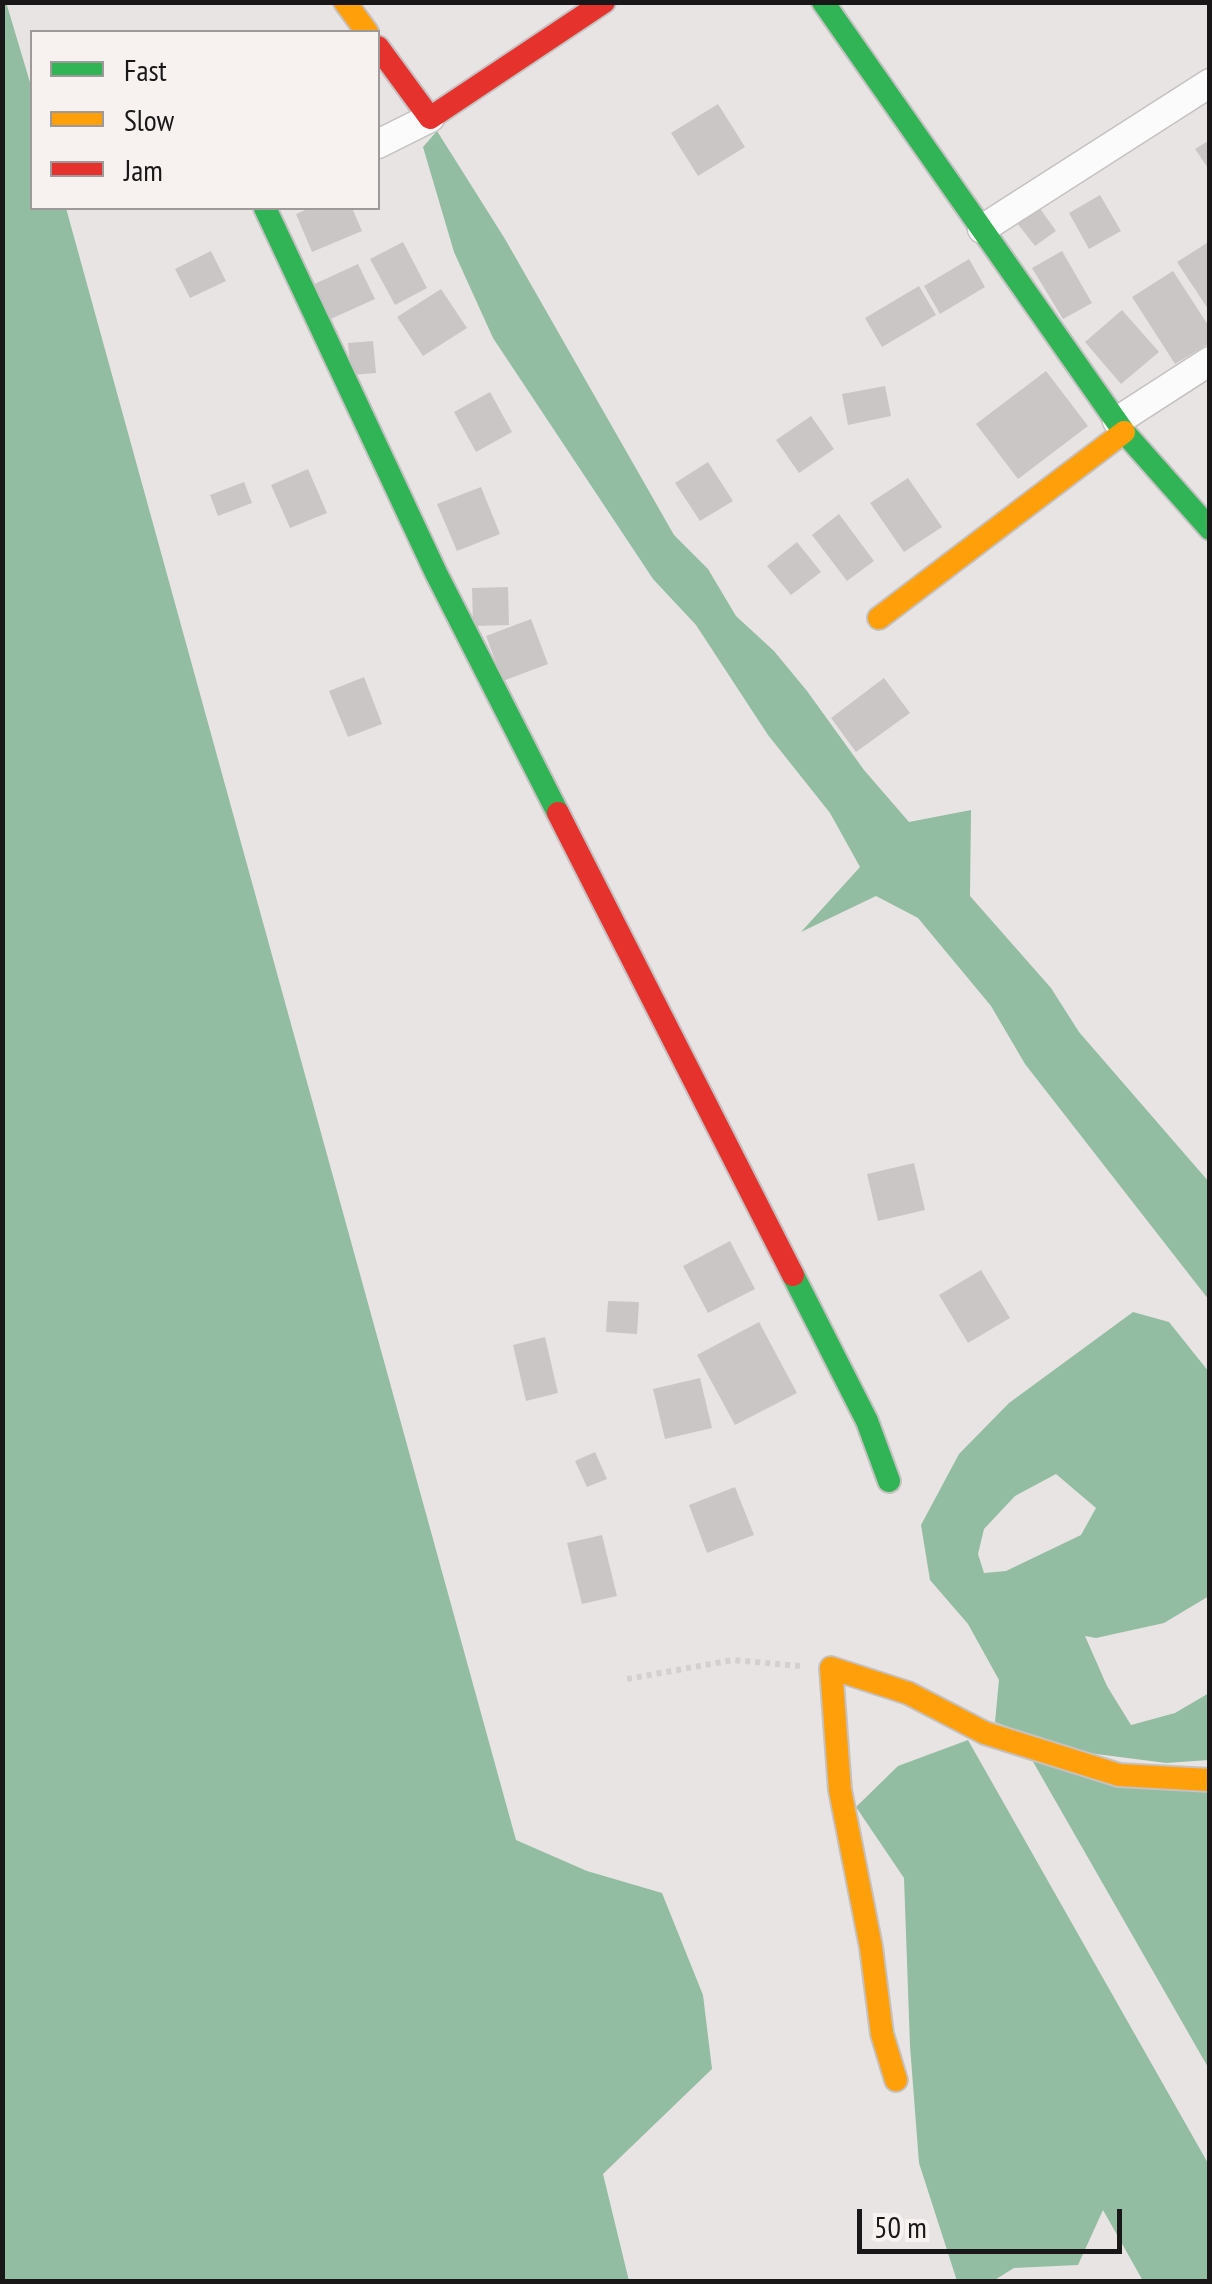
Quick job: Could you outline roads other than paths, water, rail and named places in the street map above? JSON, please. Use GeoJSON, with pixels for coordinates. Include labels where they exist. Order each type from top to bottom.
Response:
{"type":"FeatureCollection","features":[{"type":"Feature","properties":{"kind":"street"},"geometry":{"type":"LineString","coordinates":[[345,2],[366,30]]}},
{"type":"Feature","properties":{"kind":"street"},"geometry":{"type":"LineString","coordinates":[[380,143],[430,118],[604,2]]}},
{"type":"Feature","properties":{"kind":"street"},"geometry":{"type":"LineString","coordinates":[[823,2],[1120,426],[1210,529]]}},
{"type":"Feature","properties":{"kind":"street"},"geometry":{"type":"LineString","coordinates":[[380,50],[430,118]]}},
{"type":"Feature","properties":{"kind":"street"},"geometry":{"type":"LineString","coordinates":[[982,229],[1210,83]]}},
{"type":"Feature","properties":{"kind":"street"},"geometry":{"type":"LineString","coordinates":[[266,210],[436,573],[867,1422],[889,1481]]}},
{"type":"Feature","properties":{"kind":"street"},"geometry":{"type":"LineString","coordinates":[[879,618],[1120,426],[1210,360]]}},
{"type":"Feature","properties":{"kind":"street"},"geometry":{"type":"LineString","coordinates":[[896,2080],[882,2034],[871,1947],[840,1790],[831,1668],[908,1693],[986,1733],[1072,1761],[1119,1774],[1210,1780]]}}]}
